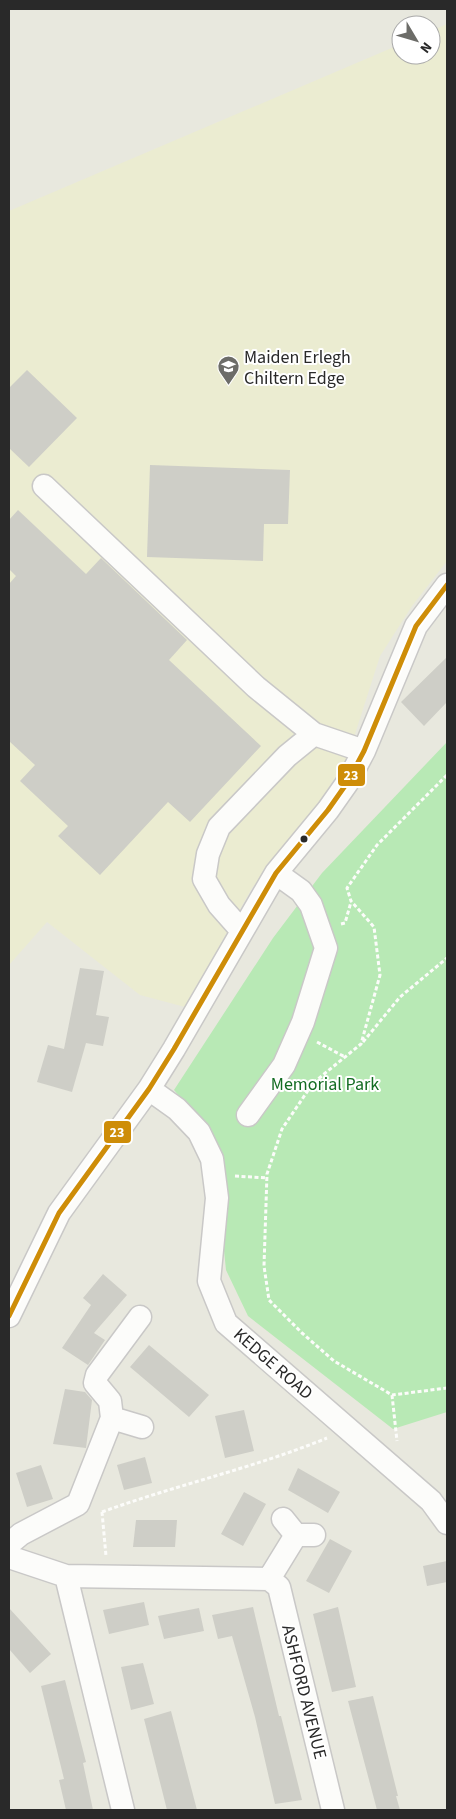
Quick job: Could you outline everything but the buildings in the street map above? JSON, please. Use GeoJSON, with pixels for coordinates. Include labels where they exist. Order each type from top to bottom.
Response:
{"type":"FeatureCollection","features":[{"type":"Feature","properties":{"kind":"street"},"geometry":{"type":"LineString","coordinates":[[44,486],[256,687],[314,734],[364,751]]}},
{"type":"Feature","properties":{"kind":"street"},"geometry":{"type":"LineString","coordinates":[[9,1316],[59,1213],[149,1089],[276,873],[328,810],[347,783],[364,751],[416,626],[447,585]]}},
{"type":"Feature","properties":{"kind":"street"},"geometry":{"type":"LineString","coordinates":[[242,931],[219,905],[204,879],[208,854],[219,827],[287,756],[314,734]]}},
{"type":"Feature","properties":{"kind":"street"},"geometry":{"type":"LineString","coordinates":[[248,1115],[284,1065],[314,990],[326,948],[311,905],[301,891],[276,873]]}},
{"type":"Feature","properties":{"kind":"street","name":"KEDGE ROAD"},"geometry":{"type":"LineString","coordinates":[[149,1089],[176,1109],[199,1132],[212,1159],[217,1198],[209,1282],[226,1323],[431,1501],[447,1523]]}},
{"type":"Feature","properties":{"kind":"street"},"geometry":{"type":"LineString","coordinates":[[140,1317],[97,1375],[95,1383],[111,1409],[142,1427]]}},
{"type":"Feature","properties":{"kind":"street"},"geometry":{"type":"LineString","coordinates":[[9,1544],[21,1534],[78,1504],[111,1409]]}},
{"type":"Feature","properties":{"kind":"street"},"geometry":{"type":"LineString","coordinates":[[9,1558],[66,1576],[269,1579],[298,1530]]}},
{"type":"Feature","properties":{"kind":"street"},"geometry":{"type":"LineString","coordinates":[[66,1576],[123,1810]]}},
{"type":"Feature","properties":{"kind":"street","name":"ASHFORD AVENUE"},"geometry":{"type":"LineString","coordinates":[[269,1579],[279,1587],[333,1810]]}},
{"type":"Feature","properties":{"kind":"path"},"geometry":{"type":"LineString","coordinates":[[361,1044],[380,974],[374,927],[352,902],[347,888],[377,845],[447,775]]}},
{"type":"Feature","properties":{"kind":"path"},"geometry":{"type":"LineString","coordinates":[[447,958],[400,997],[361,1044],[313,1083],[282,1129],[267,1178],[264,1266],[269,1300],[334,1361],[392,1395],[447,1388]]}},
{"type":"Feature","properties":{"kind":"path"},"geometry":{"type":"LineString","coordinates":[[299,1031],[345,1057]]}},
{"type":"Feature","properties":{"kind":"path"},"geometry":{"type":"LineString","coordinates":[[214,1176],[267,1178]]}},
{"type":"Feature","properties":{"kind":"path"},"geometry":{"type":"LineString","coordinates":[[392,1395],[399,1464],[394,1469]]}},
{"type":"Feature","properties":{"kind":"path"},"geometry":{"type":"LineString","coordinates":[[78,1504],[102,1512],[153,1494],[289,1453],[348,1429]]}},
{"type":"Feature","properties":{"kind":"path"},"geometry":{"type":"LineString","coordinates":[[102,1512],[108,1577]]}},
{"type":"Feature","properties":{"kind":"shaded area","name":"Maiden Erlegh Chiltern Edge"},"geometry":{"type":"Polygon","coordinates":[[[447,24],[447,561],[412,606],[380,656],[347,759],[315,809],[252,888],[185,1007],[140,995],[47,922],[9,965],[9,211],[391,48],[391,65],[441,65],[441,27],[447,24]]]}},
{"type":"Feature","properties":{"kind":"green space","name":"Memorial Park"},"geometry":{"type":"Polygon","coordinates":[[[447,742],[447,1412],[393,1429],[248,1316],[226,1270],[212,1134],[174,1090],[273,938],[322,873],[447,742]]]}},
{"type":"Feature","properties":{"kind":"transit line","name":"23"},"geometry":{"type":"LineString","coordinates":[[9,1316],[59,1213],[149,1089],[276,873],[328,810],[347,783],[364,751],[416,626],[447,585]]}},
{"type":"Feature","properties":{"kind":"place","name":"Maiden Erlegh Chiltern Edge"},"geometry":{"type":"Point","coordinates":[228,386]}}]}
